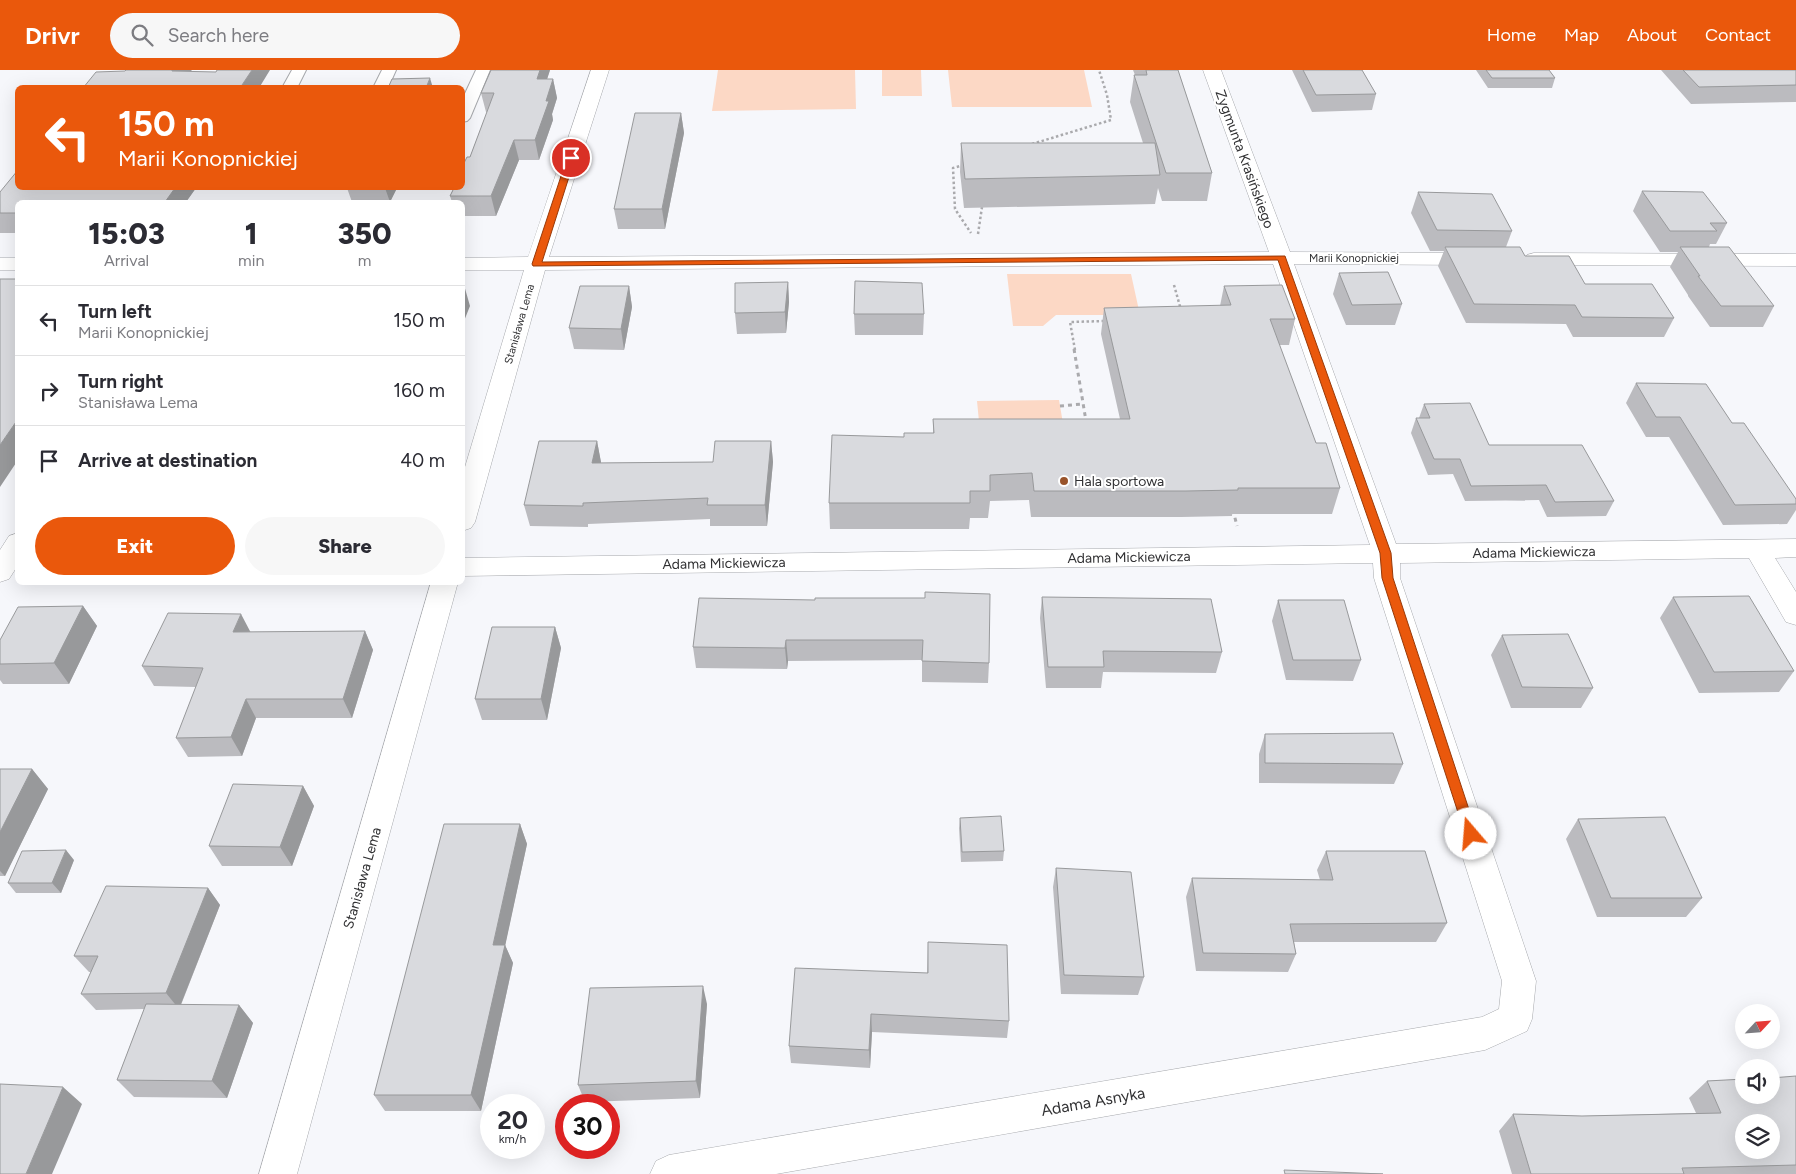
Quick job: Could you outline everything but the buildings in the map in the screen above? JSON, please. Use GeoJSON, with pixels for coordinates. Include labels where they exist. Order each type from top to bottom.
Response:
{"type":"FeatureCollection","features":[{"type":"Feature","properties":{"kind":"street","name":"Stanisława Lema"},"geometry":{"type":"LineString","coordinates":[[465,512],[536,264],[600,70]]}},
{"type":"Feature","properties":{"kind":"street","name":"Zygmunta Krasińskiego"},"geometry":{"type":"LineString","coordinates":[[1212,70],[1282,258],[1386,553],[1387,578],[1519,981],[1515,1019]]}},
{"type":"Feature","properties":{"kind":"street","name":"Marii Konopnickiej"},"geometry":{"type":"LineString","coordinates":[[465,264],[536,264],[976,251],[1167,259],[1796,260]]}},
{"type":"Feature","properties":{"kind":"street"},"geometry":{"type":"LineString","coordinates":[[0,264],[15,264]]}},
{"type":"Feature","properties":{"kind":"street"},"geometry":{"type":"LineString","coordinates":[[5,569],[15,548]]}},
{"type":"Feature","properties":{"kind":"street","name":"Adama Mickiewicza"},"geometry":{"type":"LineString","coordinates":[[465,567],[1796,548]]}},
{"type":"Feature","properties":{"kind":"street"},"geometry":{"type":"LineString","coordinates":[[1758,549],[1796,615]]}},
{"type":"Feature","properties":{"kind":"street","name":"Stanisława Lema"},"geometry":{"type":"LineString","coordinates":[[278,1174],[444,585]]}},
{"type":"Feature","properties":{"kind":"street","name":"Adama Asnyka"},"geometry":{"type":"LineString","coordinates":[[669,1174],[1485,1033],[1515,1019]]}},
{"type":"Feature","properties":{"kind":"lane"},"geometry":{"type":"LineString","coordinates":[[291,85],[299,70]]}},
{"type":"Feature","properties":{"kind":"lane"},"geometry":{"type":"LineString","coordinates":[[382,85],[389,70]]}},
{"type":"Feature","properties":{"kind":"lane"},"geometry":{"type":"LineString","coordinates":[[465,111],[483,70]]}},
{"type":"Feature","properties":{"kind":"path"},"geometry":{"type":"LineString","coordinates":[[1028,145],[1111,120],[1107,95],[1099,70]]}},
{"type":"Feature","properties":{"kind":"path"},"geometry":{"type":"LineString","coordinates":[[972,162],[953,168],[955,209],[976,251]]}},
{"type":"Feature","properties":{"kind":"path"},"geometry":{"type":"LineString","coordinates":[[976,251],[982,207]]}},
{"type":"Feature","properties":{"kind":"path"},"geometry":{"type":"LineString","coordinates":[[1167,259],[1181,311]]}},
{"type":"Feature","properties":{"kind":"path"},"geometry":{"type":"LineString","coordinates":[[1086,422],[1070,322],[1108,321]]}},
{"type":"Feature","properties":{"kind":"path"},"geometry":{"type":"LineString","coordinates":[[1060,406],[1083,404]]}},
{"type":"Feature","properties":{"kind":"path"},"geometry":{"type":"LineString","coordinates":[[1232,508],[1245,555]]}},
{"type":"Feature","properties":{"kind":"shaded area"},"geometry":{"type":"Polygon","coordinates":[[[718,70],[855,70],[856,109],[712,111],[718,70]]]}},
{"type":"Feature","properties":{"kind":"shaded area"},"geometry":{"type":"Polygon","coordinates":[[[882,70],[921,70],[922,96],[882,96],[882,70]]]}},
{"type":"Feature","properties":{"kind":"shaded area"},"geometry":{"type":"Polygon","coordinates":[[[948,70],[1084,70],[1092,107],[952,107],[948,70]]]}},
{"type":"Feature","properties":{"kind":"shaded area"},"geometry":{"type":"Polygon","coordinates":[[[1007,274],[1131,274],[1140,315],[1056,315],[1043,326],[1013,326],[1007,274]]]}},
{"type":"Feature","properties":{"kind":"shaded area"},"geometry":{"type":"Polygon","coordinates":[[[1059,400],[1066,441],[981,442],[977,401],[1059,400]]]}},
{"type":"Feature","properties":{"kind":"place","name":"Hala sportowa"},"geometry":{"type":"Point","coordinates":[1064,481]}},
{"type":"Feature","properties":{"kind":"route"},"geometry":{"type":"LineString","coordinates":[[571,158],[536,264],[1282,258],[1386,553],[1387,578],[1471,834]]}}]}
